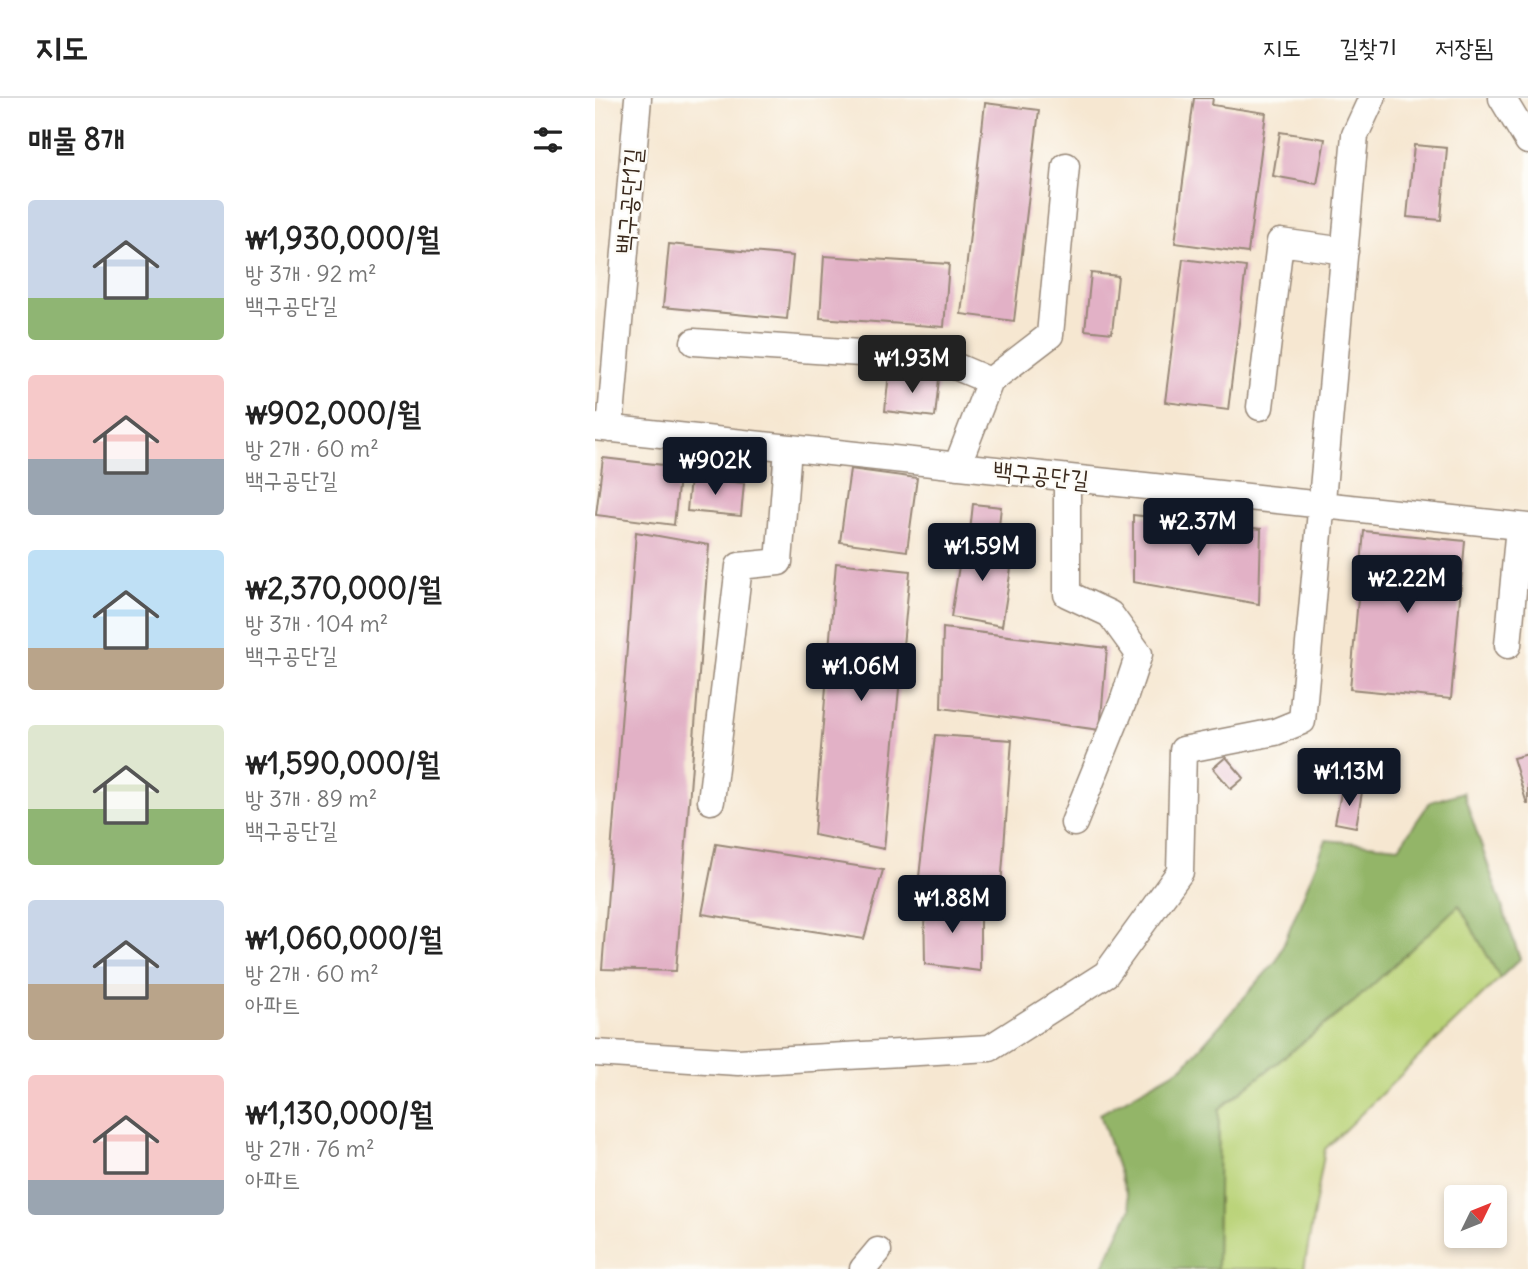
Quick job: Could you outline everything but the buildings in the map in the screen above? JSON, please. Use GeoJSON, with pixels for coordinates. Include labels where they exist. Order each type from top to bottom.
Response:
{"type":"FeatureCollection","features":[{"type":"Feature","properties":{"kind":"street","name":"백구공단1길"},"geometry":{"type":"LineString","coordinates":[[603,428],[638,98]]}},
{"type":"Feature","properties":{"kind":"street"},"geometry":{"type":"LineString","coordinates":[[595,1053],[738,1062],[990,1048],[1105,974],[1179,872],[1184,750],[1275,732],[1302,721],[1356,135],[1372,98]]}},
{"type":"Feature","properties":{"kind":"street"},"geometry":{"type":"LineString","coordinates":[[1502,98],[1528,141]]}},
{"type":"Feature","properties":{"kind":"street"},"geometry":{"type":"LineString","coordinates":[[957,466],[990,381],[1050,335],[1066,166]]}},
{"type":"Feature","properties":{"kind":"street"},"geometry":{"type":"LineString","coordinates":[[1260,407],[1280,242],[1345,251]]}},
{"type":"Feature","properties":{"kind":"street"},"geometry":{"type":"LineString","coordinates":[[694,342],[936,358],[990,381]]}},
{"type":"Feature","properties":{"kind":"street","name":"백구공단길"},"geometry":{"type":"LineString","coordinates":[[603,428],[1523,527]]}},
{"type":"Feature","properties":{"kind":"street"},"geometry":{"type":"LineString","coordinates":[[711,801],[739,566],[779,562],[787,448]]}},
{"type":"Feature","properties":{"kind":"street"},"geometry":{"type":"LineString","coordinates":[[1067,478],[1067,594],[1110,614],[1139,654],[1123,702],[1074,823]]}},
{"type":"Feature","properties":{"kind":"street"},"geometry":{"type":"LineString","coordinates":[[1508,645],[1523,527]]}},
{"type":"Feature","properties":{"kind":"green space"},"geometry":{"type":"Polygon","coordinates":[[[1463,792],[1520,959],[1500,978],[1459,905],[1356,1000],[1219,1109],[1217,1269],[1102,1269],[1131,1208],[1100,1114],[1184,1066],[1277,960],[1326,840],[1399,847],[1430,802],[1463,792]]]}},
{"type":"Feature","properties":{"kind":"green space"},"geometry":{"type":"Polygon","coordinates":[[[1459,904],[1500,978],[1325,1149],[1304,1269],[1217,1269],[1219,1109],[1356,1000],[1459,904]]]}}]}
